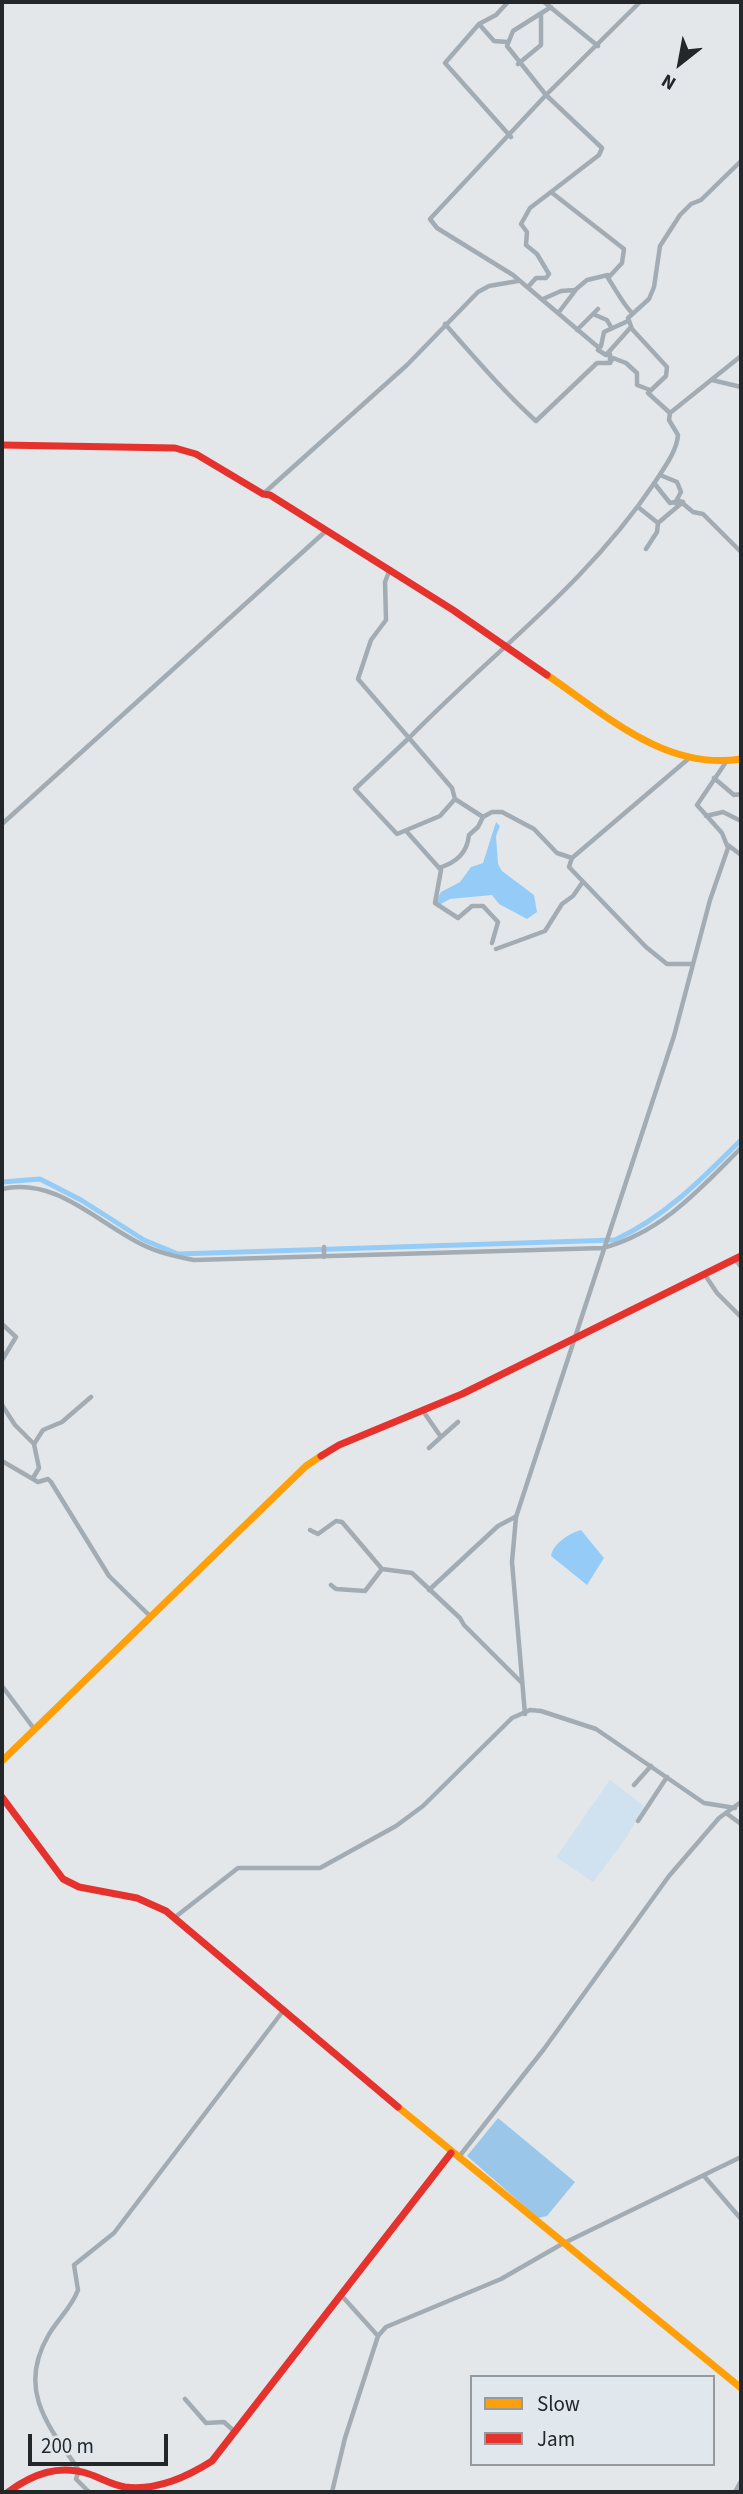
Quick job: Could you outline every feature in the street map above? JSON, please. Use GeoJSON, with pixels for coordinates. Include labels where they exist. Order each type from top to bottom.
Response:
{"type":"FeatureCollection","features":[{"type":"Feature","properties":{"kind":"street"},"geometry":{"type":"LineString","coordinates":[[508,2],[496,15],[479,24],[445,63],[510,137]]}},
{"type":"Feature","properties":{"kind":"street"},"geometry":{"type":"LineString","coordinates":[[544,2],[598,46]]}},
{"type":"Feature","properties":{"kind":"street"},"geometry":{"type":"LineString","coordinates":[[601,346],[598,347],[516,278],[430,221],[546,95],[640,2]]}},
{"type":"Feature","properties":{"kind":"street"},"geometry":{"type":"LineString","coordinates":[[527,287],[536,278],[546,278],[549,274],[545,264],[526,244],[527,232],[521,224],[530,208],[603,150],[546,95],[508,49],[513,31],[551,8]]}},
{"type":"Feature","properties":{"kind":"street"},"geometry":{"type":"LineString","coordinates":[[518,64],[541,45],[541,15]]}},
{"type":"Feature","properties":{"kind":"street"},"geometry":{"type":"LineString","coordinates":[[479,24],[494,41],[508,42]]}},
{"type":"Feature","properties":{"kind":"street"},"geometry":{"type":"LineString","coordinates":[[610,363],[610,354],[606,355],[598,350],[603,334],[611,327],[628,321],[632,313],[651,294],[659,249],[684,210],[701,200],[741,161]]}},
{"type":"Feature","properties":{"kind":"street"},"geometry":{"type":"LineString","coordinates":[[551,192],[624,249],[615,272],[605,279],[600,276],[587,280],[575,290],[559,312]]}},
{"type":"Feature","properties":{"kind":"street"},"geometry":{"type":"LineString","coordinates":[[609,275],[625,308],[632,313]]}},
{"type":"Feature","properties":{"kind":"street"},"geometry":{"type":"LineString","coordinates":[[263,494],[407,365],[482,289],[516,278]]}},
{"type":"Feature","properties":{"kind":"street"},"geometry":{"type":"LineString","coordinates":[[543,299],[561,291],[575,290]]}},
{"type":"Feature","properties":{"kind":"street"},"geometry":{"type":"LineString","coordinates":[[577,330],[598,309]]}},
{"type":"Feature","properties":{"kind":"street"},"geometry":{"type":"LineString","coordinates":[[593,314],[607,320],[611,327]]}},
{"type":"Feature","properties":{"kind":"street"},"geometry":{"type":"LineString","coordinates":[[628,321],[667,367],[666,376],[648,393],[670,413]]}},
{"type":"Feature","properties":{"kind":"street"},"geometry":{"type":"LineString","coordinates":[[445,324],[499,382],[507,395],[536,421],[597,363],[610,363]]}},
{"type":"Feature","properties":{"kind":"street"},"geometry":{"type":"LineString","coordinates":[[606,355],[631,327]]}},
{"type":"Feature","properties":{"kind":"street"},"geometry":{"type":"LineString","coordinates":[[455,799],[440,816],[407,832],[396,833],[355,789],[506,649],[591,565],[638,507],[678,442],[677,431],[669,420],[670,413],[694,397],[709,379],[721,375],[741,356]]}},
{"type":"Feature","properties":{"kind":"street"},"geometry":{"type":"LineString","coordinates":[[610,363],[613,358],[626,363],[637,373],[637,386],[650,390]]}},
{"type":"Feature","properties":{"kind":"street"},"geometry":{"type":"LineString","coordinates":[[709,379],[741,387]]}},
{"type":"Feature","properties":{"kind":"street"},"geometry":{"type":"LineString","coordinates":[[2,445],[179,448],[196,454],[263,494],[270,495],[390,569],[647,743],[687,760],[726,762],[741,759]]}},
{"type":"Feature","properties":{"kind":"street"},"geometry":{"type":"LineString","coordinates":[[660,475],[677,482],[681,492],[674,504]]}},
{"type":"Feature","properties":{"kind":"street"},"geometry":{"type":"LineString","coordinates":[[654,483],[674,504]]}},
{"type":"Feature","properties":{"kind":"street"},"geometry":{"type":"LineString","coordinates":[[674,504],[683,502]]}},
{"type":"Feature","properties":{"kind":"street"},"geometry":{"type":"LineString","coordinates":[[646,549],[657,531],[658,523],[683,502]]}},
{"type":"Feature","properties":{"kind":"street"},"geometry":{"type":"LineString","coordinates":[[683,502],[693,512],[703,514],[741,552]]}},
{"type":"Feature","properties":{"kind":"street"},"geometry":{"type":"LineString","coordinates":[[638,507],[658,523]]}},
{"type":"Feature","properties":{"kind":"street"},"geometry":{"type":"LineString","coordinates":[[2,824],[328,530]]}},
{"type":"Feature","properties":{"kind":"street"},"geometry":{"type":"LineString","coordinates":[[390,569],[385,582],[386,620],[371,640],[358,679],[452,788],[455,799],[482,817]]}},
{"type":"Feature","properties":{"kind":"street"},"geometry":{"type":"LineString","coordinates":[[687,760],[572,858],[570,870],[667,964],[693,964]]}},
{"type":"Feature","properties":{"kind":"street"},"geometry":{"type":"LineString","coordinates":[[726,762],[698,802],[698,808],[722,832],[727,845],[741,855]]}},
{"type":"Feature","properties":{"kind":"street"},"geometry":{"type":"LineString","coordinates":[[714,778],[734,795],[741,794]]}},
{"type":"Feature","properties":{"kind":"street"},"geometry":{"type":"LineString","coordinates":[[439,868],[450,864],[466,850],[469,835],[478,827],[482,817],[492,812],[502,812],[537,832],[557,853],[572,858]]}},
{"type":"Feature","properties":{"kind":"street"},"geometry":{"type":"LineString","coordinates":[[706,816],[723,812],[741,821]]}},
{"type":"Feature","properties":{"kind":"street"},"geometry":{"type":"LineString","coordinates":[[407,832],[439,868],[441,877],[435,903],[458,918],[472,906],[482,905],[498,922],[492,943]]}},
{"type":"Feature","properties":{"kind":"street"},"geometry":{"type":"LineString","coordinates":[[525,1714],[512,1562],[516,1517],[606,1235],[674,1036],[727,845]]}},
{"type":"Feature","properties":{"kind":"street"},"geometry":{"type":"LineString","coordinates":[[496,950],[545,931],[562,904],[573,896],[582,883]]}},
{"type":"Feature","properties":{"kind":"street"},"geometry":{"type":"LineString","coordinates":[[2,1189],[25,1186],[50,1191],[141,1245],[177,1257],[216,1260],[324,1252],[603,1246],[640,1235],[684,1205],[741,1148]]}},
{"type":"Feature","properties":{"kind":"street"},"geometry":{"type":"LineString","coordinates":[[2,1761],[306,1465],[339,1444],[423,1411],[739,1257],[741,1267]]}},
{"type":"Feature","properties":{"kind":"street"},"geometry":{"type":"LineString","coordinates":[[705,1275],[741,1317]]}},
{"type":"Feature","properties":{"kind":"street"},"geometry":{"type":"LineString","coordinates":[[2,1324],[16,1337],[2,1360]]}},
{"type":"Feature","properties":{"kind":"street"},"geometry":{"type":"LineString","coordinates":[[34,1444],[43,1430],[62,1422],[90,1397]]}},
{"type":"Feature","properties":{"kind":"street"},"geometry":{"type":"LineString","coordinates":[[2,1405],[15,1425],[34,1444],[39,1468],[33,1479]]}},
{"type":"Feature","properties":{"kind":"street"},"geometry":{"type":"LineString","coordinates":[[423,1411],[442,1437]]}},
{"type":"Feature","properties":{"kind":"street"},"geometry":{"type":"LineString","coordinates":[[429,1448],[458,1422]]}},
{"type":"Feature","properties":{"kind":"street"},"geometry":{"type":"LineString","coordinates":[[2,1461],[33,1479],[51,1482],[108,1576],[151,1618]]}},
{"type":"Feature","properties":{"kind":"street"},"geometry":{"type":"LineString","coordinates":[[429,1590],[498,1526],[516,1517]]}},
{"type":"Feature","properties":{"kind":"street"},"geometry":{"type":"LineString","coordinates":[[310,1530],[318,1534],[336,1521],[342,1522],[382,1569],[409,1571],[522,1683]]}},
{"type":"Feature","properties":{"kind":"street"},"geometry":{"type":"LineString","coordinates":[[331,1585],[342,1590],[365,1591],[382,1569]]}},
{"type":"Feature","properties":{"kind":"street"},"geometry":{"type":"LineString","coordinates":[[2,1686],[36,1730]]}},
{"type":"Feature","properties":{"kind":"street"},"geometry":{"type":"LineString","coordinates":[[174,1918],[238,1868],[320,1868],[396,1826],[423,1806],[512,1717],[530,1710],[596,1729],[704,1803],[735,1808]]}},
{"type":"Feature","properties":{"kind":"street"},"geometry":{"type":"LineString","coordinates":[[634,1785],[651,1766]]}},
{"type":"Feature","properties":{"kind":"street"},"geometry":{"type":"LineString","coordinates":[[639,1821],[667,1777]]}},
{"type":"Feature","properties":{"kind":"street"},"geometry":{"type":"LineString","coordinates":[[2,1797],[63,1879],[79,1887],[137,1899],[174,1918],[451,2153],[741,2388]]}},
{"type":"Feature","properties":{"kind":"street"},"geometry":{"type":"LineString","coordinates":[[458,2158],[544,2049],[669,1876],[726,1813],[741,1802]]}},
{"type":"Feature","properties":{"kind":"street"},"geometry":{"type":"LineString","coordinates":[[726,1813],[741,1824]]}},
{"type":"Feature","properties":{"kind":"street"},"geometry":{"type":"LineString","coordinates":[[79,2470],[40,2410],[35,2381],[44,2345],[78,2290],[74,2265],[114,2233],[283,2011]]}},
{"type":"Feature","properties":{"kind":"street"},"geometry":{"type":"LineString","coordinates":[[8,2492],[47,2470],[79,2470],[122,2487],[150,2488],[197,2471],[212,2461],[451,2153]]}},
{"type":"Feature","properties":{"kind":"street"},"geometry":{"type":"LineString","coordinates":[[332,2492],[345,2438],[378,2336],[391,2324],[501,2278],[741,2157]]}},
{"type":"Feature","properties":{"kind":"street"},"geometry":{"type":"LineString","coordinates":[[704,2176],[741,2219]]}},
{"type":"Feature","properties":{"kind":"street"},"geometry":{"type":"LineString","coordinates":[[341,2295],[378,2336]]}},
{"type":"Feature","properties":{"kind":"street"},"geometry":{"type":"LineString","coordinates":[[185,2399],[206,2423],[224,2422],[236,2433]]}},
{"type":"Feature","properties":{"kind":"street"},"geometry":{"type":"LineString","coordinates":[[79,2470],[76,2479],[89,2492]]}},
{"type":"Feature","properties":{"kind":"street"},"geometry":{"type":"LineString","coordinates":[[735,2492],[741,2481]]}},
{"type":"Feature","properties":{"kind":"shaded area"},"geometry":{"type":"Polygon","coordinates":[[[496,822],[500,826],[496,836],[498,864],[502,871],[534,895],[537,912],[527,919],[499,904],[492,895],[450,899],[439,905],[436,901],[441,892],[460,882],[471,867],[483,863],[496,822]]]}},
{"type":"Feature","properties":{"kind":"shaded area"},"geometry":{"type":"Polygon","coordinates":[[[581,1530],[604,1558],[587,1585],[551,1556],[562,1540],[581,1530]]]}},
{"type":"Feature","properties":{"kind":"shaded area"},"geometry":{"type":"Polygon","coordinates":[[[610,1780],[644,1806],[627,1837],[593,1882],[556,1857],[610,1780]]]}},
{"type":"Feature","properties":{"kind":"shaded area"},"geometry":{"type":"Polygon","coordinates":[[[498,2118],[575,2182],[547,2216],[538,2218],[467,2156],[498,2118]]]}},
{"type":"Feature","properties":{"kind":"waterway"},"geometry":{"type":"LineString","coordinates":[[2,1182],[40,1179],[81,1200],[144,1240],[178,1254],[615,1240],[667,1209],[741,1140]]}},
{"type":"Feature","properties":{"kind":"traffic: slow"},"geometry":{"type":"LineString","coordinates":[[547,675],[614,722],[662,748],[687,757],[741,759]]}},
{"type":"Feature","properties":{"kind":"traffic: slow"},"geometry":{"type":"LineString","coordinates":[[2,1761],[306,1466],[321,1456]]}},
{"type":"Feature","properties":{"kind":"traffic: slow"},"geometry":{"type":"LineString","coordinates":[[398,2107],[741,2388]]}},
{"type":"Feature","properties":{"kind":"traffic: jam"},"geometry":{"type":"LineString","coordinates":[[2,445],[175,448],[196,454],[263,494],[270,495],[453,610],[547,675]]}},
{"type":"Feature","properties":{"kind":"traffic: jam"},"geometry":{"type":"LineString","coordinates":[[321,1456],[339,1445],[462,1394],[741,1256]]}},
{"type":"Feature","properties":{"kind":"traffic: jam"},"geometry":{"type":"LineString","coordinates":[[2,1797],[63,1879],[79,1887],[137,1898],[166,1911],[398,2107]]}},
{"type":"Feature","properties":{"kind":"traffic: jam"},"geometry":{"type":"LineString","coordinates":[[8,2492],[46,2472],[67,2470],[89,2474],[120,2486],[148,2487],[182,2477],[212,2461],[451,2153]]}}]}
